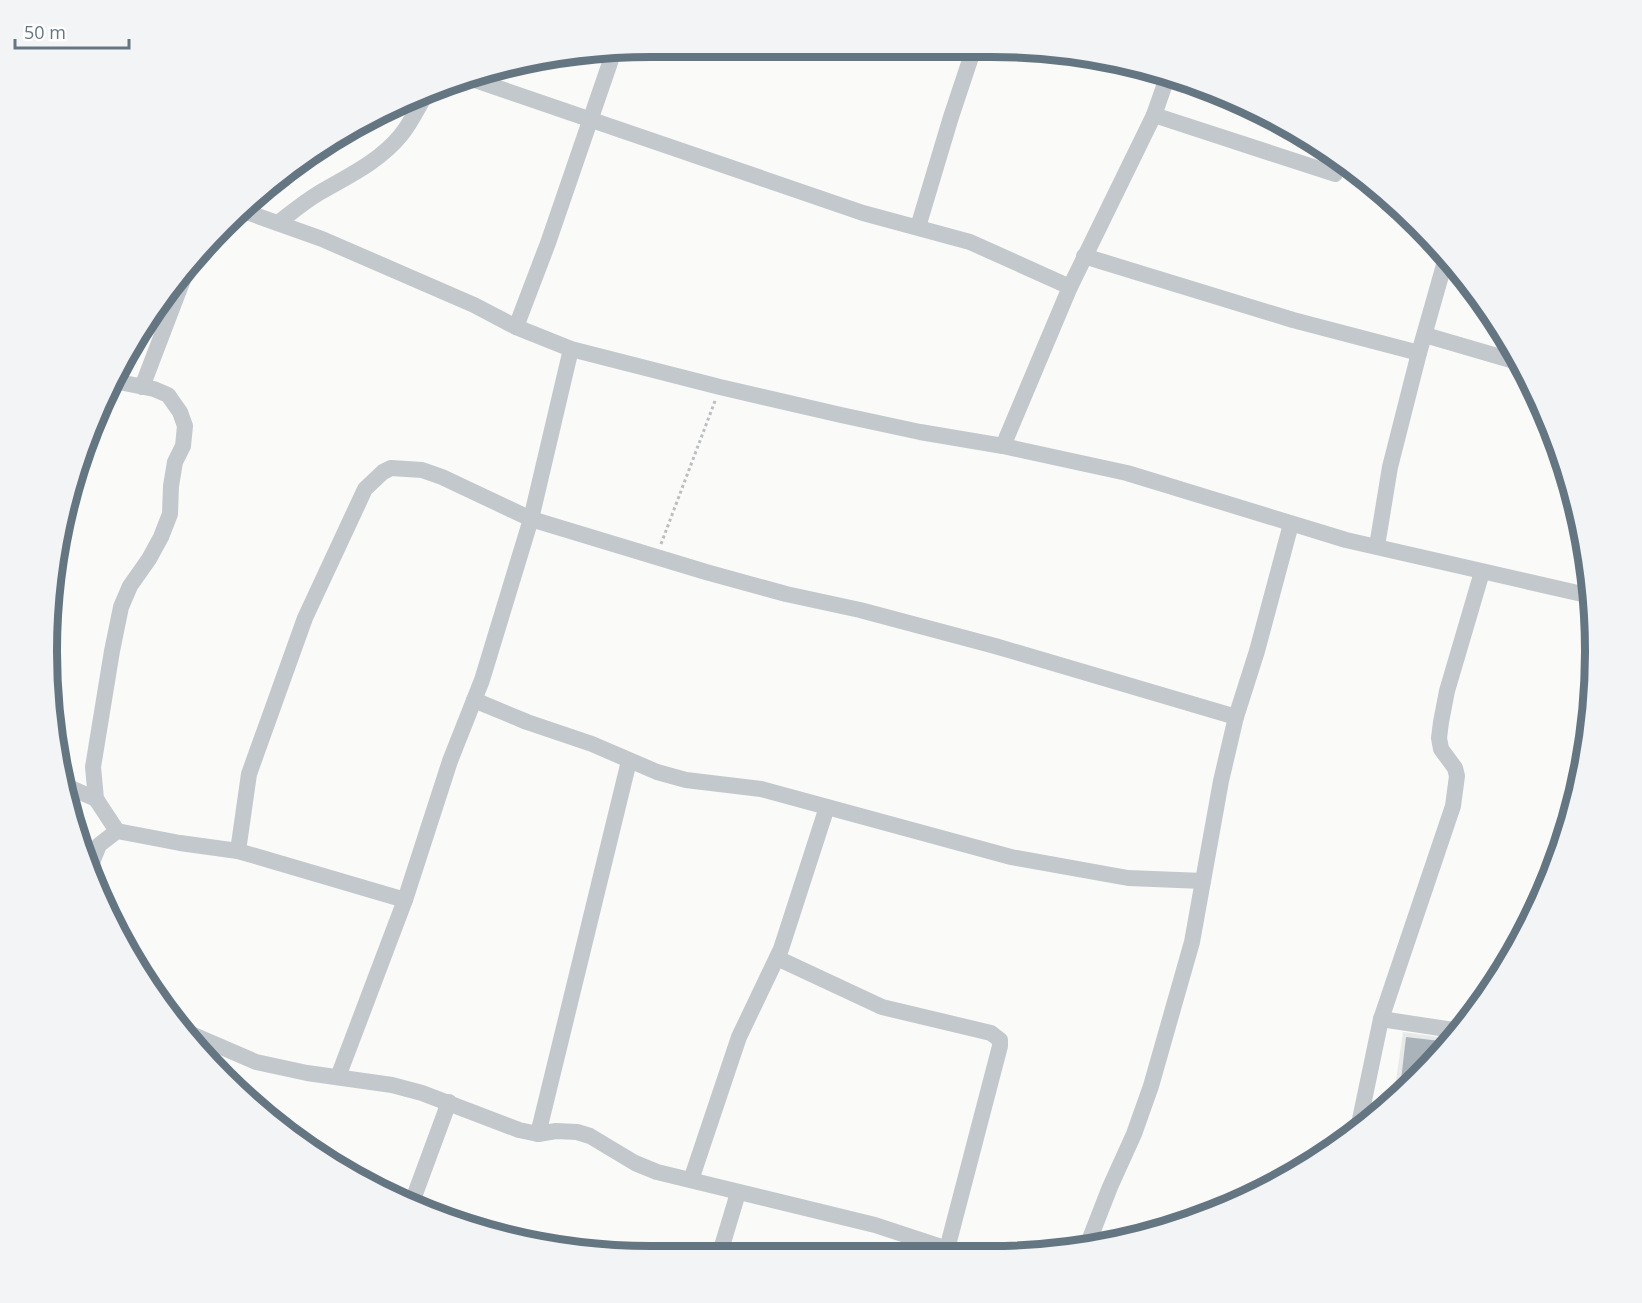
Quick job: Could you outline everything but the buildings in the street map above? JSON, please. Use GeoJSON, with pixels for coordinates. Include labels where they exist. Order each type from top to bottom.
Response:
{"type":"FeatureCollection","features":[{"type":"Feature","properties":{"kind":"street"},"geometry":{"type":"LineString","coordinates":[[918,227],[971,57]]}},
{"type":"Feature","properties":{"kind":"street"},"geometry":{"type":"LineString","coordinates":[[516,327],[548,243],[611,58]]}},
{"type":"Feature","properties":{"kind":"street"},"geometry":{"type":"LineString","coordinates":[[481,82],[863,213],[970,242],[1070,287]]}},
{"type":"Feature","properties":{"kind":"street"},"geometry":{"type":"LineString","coordinates":[[1003,446],[1070,287],[1154,115],[1165,84]]}},
{"type":"Feature","properties":{"kind":"street"},"geometry":{"type":"LineString","coordinates":[[278,223],[311,198],[355,174],[385,151],[400,136],[421,103]]}},
{"type":"Feature","properties":{"kind":"street"},"geometry":{"type":"LineString","coordinates":[[1154,115],[1335,174]]}},
{"type":"Feature","properties":{"kind":"street"},"geometry":{"type":"LineString","coordinates":[[251,213],[322,239],[474,305],[516,327],[571,348],[720,387],[921,432],[1003,446],[1127,473],[1291,524],[1482,572],[1582,594]]}},
{"type":"Feature","properties":{"kind":"street"},"geometry":{"type":"LineString","coordinates":[[1084,256],[1293,320],[1419,353]]}},
{"type":"Feature","properties":{"kind":"street"},"geometry":{"type":"LineString","coordinates":[[1377,546],[1390,467],[1443,268]]}},
{"type":"Feature","properties":{"kind":"street"},"geometry":{"type":"LineString","coordinates":[[142,387],[178,292]]}},
{"type":"Feature","properties":{"kind":"street"},"geometry":{"type":"LineString","coordinates":[[1425,335],[1508,359]]}},
{"type":"Feature","properties":{"kind":"street"},"geometry":{"type":"LineString","coordinates":[[338,1077],[405,900],[450,761],[495,640],[531,519],[571,348]]}},
{"type":"Feature","properties":{"kind":"street"},"geometry":{"type":"LineString","coordinates":[[121,383],[154,389],[168,395],[180,412],[185,426],[183,446],[175,462],[170,514],[150,559],[130,586],[121,607],[93,767],[96,799],[117,831],[237,851],[405,900]]}},
{"type":"Feature","properties":{"kind":"street"},"geometry":{"type":"LineString","coordinates":[[237,851],[249,774],[305,618],[365,489],[383,472],[391,468],[422,470],[442,477],[531,519],[656,557],[786,594],[860,610],[995,646],[1236,717]]}},
{"type":"Feature","properties":{"kind":"street"},"geometry":{"type":"LineString","coordinates":[[1090,1237],[1134,1134],[1151,1086],[1192,942],[1221,781],[1236,717],[1257,651],[1291,524]]}},
{"type":"Feature","properties":{"kind":"street"},"geometry":{"type":"LineString","coordinates":[[1361,1116],[1381,1018],[1453,806],[1457,776],[1455,768],[1441,749],[1439,738],[1447,691],[1482,572]]}},
{"type":"Feature","properties":{"kind":"street"},"geometry":{"type":"LineString","coordinates":[[474,700],[527,722],[592,744],[657,772],[686,780],[761,789],[1011,856],[1128,878],[1203,880]]}},
{"type":"Feature","properties":{"kind":"street"},"geometry":{"type":"LineString","coordinates":[[538,1134],[629,761]]}},
{"type":"Feature","properties":{"kind":"street"},"geometry":{"type":"LineString","coordinates":[[73,788],[96,799]]}},
{"type":"Feature","properties":{"kind":"street"},"geometry":{"type":"LineString","coordinates":[[691,1180],[739,1037],[777,958],[827,807]]}},
{"type":"Feature","properties":{"kind":"street"},"geometry":{"type":"LineString","coordinates":[[94,857],[99,845],[117,831]]}},
{"type":"Feature","properties":{"kind":"street"},"geometry":{"type":"LineString","coordinates":[[777,958],[869,1002],[991,1033],[1000,1040],[948,1246]]}},
{"type":"Feature","properties":{"kind":"street"},"geometry":{"type":"LineString","coordinates":[[1381,1018],[1449,1029]]}},
{"type":"Feature","properties":{"kind":"street"},"geometry":{"type":"LineString","coordinates":[[210,1049],[256,1062],[392,1085],[449,1102],[519,1130],[538,1134],[556,1131],[584,1134],[635,1163],[657,1172],[875,1225],[938,1246]]}},
{"type":"Feature","properties":{"kind":"street"},"geometry":{"type":"LineString","coordinates":[[414,1196],[449,1102]]}},
{"type":"Feature","properties":{"kind":"street"},"geometry":{"type":"LineString","coordinates":[[722,1246],[738,1193]]}},
{"type":"Feature","properties":{"kind":"path"},"geometry":{"type":"LineString","coordinates":[[656,557],[720,387]]}},
{"type":"Feature","properties":{"kind":"shaded area"},"geometry":{"type":"Polygon","coordinates":[[[1403,1032],[1442,1038],[1411,1072],[1395,1086],[1403,1032]]]}}]}
